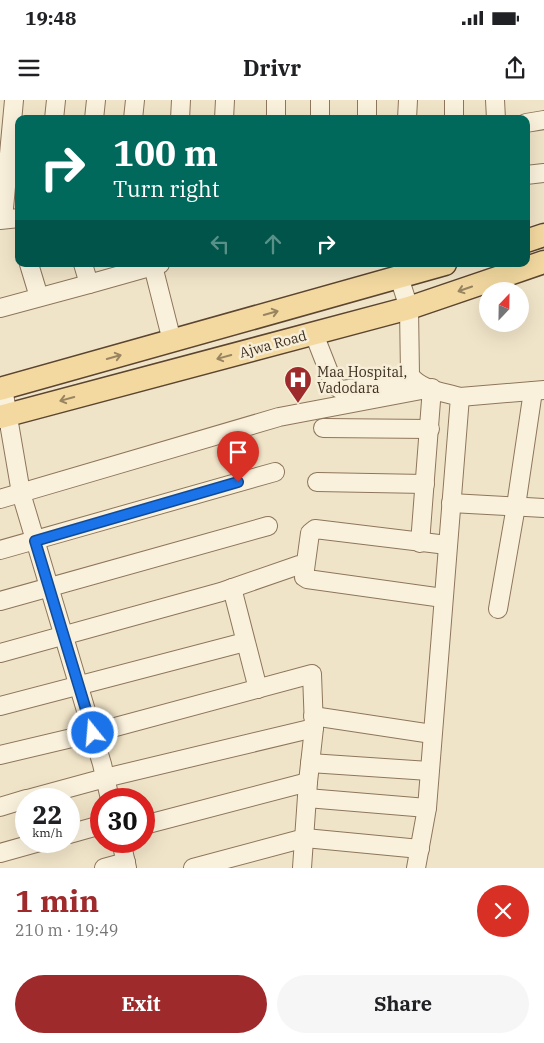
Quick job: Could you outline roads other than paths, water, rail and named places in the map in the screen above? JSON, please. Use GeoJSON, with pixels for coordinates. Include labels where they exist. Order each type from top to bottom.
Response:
{"type":"FeatureCollection","features":[{"type":"Feature","properties":{"kind":"main road"},"geometry":{"type":"LineString","coordinates":[[530,240],[544,236]]}},
{"type":"Feature","properties":{"kind":"main road","name":"Ajwa Road"},"geometry":{"type":"LineString","coordinates":[[530,267],[544,262]]}},
{"type":"Feature","properties":{"kind":"main road"},"geometry":{"type":"LineString","coordinates":[[2,389],[435,267]]}},
{"type":"Feature","properties":{"kind":"main road","name":"Ajwa Road"},"geometry":{"type":"LineString","coordinates":[[4,416],[409,308],[529,267]]}},
{"type":"Feature","properties":{"kind":"street"},"geometry":{"type":"LineString","coordinates":[[7,219],[14,100]]}},
{"type":"Feature","properties":{"kind":"street"},"geometry":{"type":"LineString","coordinates":[[54,115],[56,100]]}},
{"type":"Feature","properties":{"kind":"street"},"geometry":{"type":"LineString","coordinates":[[94,115],[96,100]]}},
{"type":"Feature","properties":{"kind":"street"},"geometry":{"type":"LineString","coordinates":[[133,115],[134,100]]}},
{"type":"Feature","properties":{"kind":"street"},"geometry":{"type":"LineString","coordinates":[[180,115],[181,100]]}},
{"type":"Feature","properties":{"kind":"street"},"geometry":{"type":"LineString","coordinates":[[224,115],[225,100]]}},
{"type":"Feature","properties":{"kind":"street"},"geometry":{"type":"LineString","coordinates":[[276,100],[276,115]]}},
{"type":"Feature","properties":{"kind":"street"},"geometry":{"type":"LineString","coordinates":[[320,100],[320,115]]}},
{"type":"Feature","properties":{"kind":"street"},"geometry":{"type":"LineString","coordinates":[[367,100],[367,115]]}},
{"type":"Feature","properties":{"kind":"street"},"geometry":{"type":"LineString","coordinates":[[407,115],[408,100]]}},
{"type":"Feature","properties":{"kind":"street"},"geometry":{"type":"LineString","coordinates":[[454,100],[454,115]]}},
{"type":"Feature","properties":{"kind":"street"},"geometry":{"type":"LineString","coordinates":[[495,100],[496,115]]}},
{"type":"Feature","properties":{"kind":"street"},"geometry":{"type":"LineString","coordinates":[[530,122],[544,120]]}},
{"type":"Feature","properties":{"kind":"street"},"geometry":{"type":"LineString","coordinates":[[530,175],[544,173]]}},
{"type":"Feature","properties":{"kind":"street"},"geometry":{"type":"LineString","coordinates":[[30,267],[39,297]]}},
{"type":"Feature","properties":{"kind":"street"},"geometry":{"type":"LineString","coordinates":[[83,267],[89,284]]}},
{"type":"Feature","properties":{"kind":"street"},"geometry":{"type":"LineString","coordinates":[[0,308],[89,284],[135,267]]}},
{"type":"Feature","properties":{"kind":"street"},"geometry":{"type":"LineString","coordinates":[[156,267],[172,341]]}},
{"type":"Feature","properties":{"kind":"street"},"geometry":{"type":"LineString","coordinates":[[400,277],[409,308],[410,375],[414,381],[460,397],[538,390],[498,609]]}},
{"type":"Feature","properties":{"kind":"street"},"geometry":{"type":"LineString","coordinates":[[314,334],[334,385],[337,388],[341,390],[401,383]]}},
{"type":"Feature","properties":{"kind":"street"},"geometry":{"type":"LineString","coordinates":[[420,543],[432,388]]}},
{"type":"Feature","properties":{"kind":"street"},"geometry":{"type":"LineString","coordinates":[[0,499],[279,417],[432,388]]}},
{"type":"Feature","properties":{"kind":"street"},"geometry":{"type":"LineString","coordinates":[[2,389],[4,416],[22,493],[107,788]]}},
{"type":"Feature","properties":{"kind":"street"},"geometry":{"type":"LineString","coordinates":[[416,868],[427,808],[442,598],[460,397]]}},
{"type":"Feature","properties":{"kind":"street"},"geometry":{"type":"LineString","coordinates":[[322,428],[430,429]]}},
{"type":"Feature","properties":{"kind":"street"},"geometry":{"type":"LineString","coordinates":[[0,550],[275,472]]}},
{"type":"Feature","properties":{"kind":"street"},"geometry":{"type":"LineString","coordinates":[[318,482],[425,484]]}},
{"type":"Feature","properties":{"kind":"street"},"geometry":{"type":"LineString","coordinates":[[451,502],[544,508]]}},
{"type":"Feature","properties":{"kind":"street"},"geometry":{"type":"LineString","coordinates":[[0,600],[268,526]]}},
{"type":"Feature","properties":{"kind":"street"},"geometry":{"type":"LineString","coordinates":[[442,598],[307,579],[304,577],[310,533],[315,529],[447,545]]}},
{"type":"Feature","properties":{"kind":"street"},"geometry":{"type":"LineString","coordinates":[[0,653],[232,588],[299,565]]}},
{"type":"Feature","properties":{"kind":"street"},"geometry":{"type":"LineString","coordinates":[[232,588],[244,642],[258,689]]}},
{"type":"Feature","properties":{"kind":"street"},"geometry":{"type":"LineString","coordinates":[[0,706],[244,642]]}},
{"type":"Feature","properties":{"kind":"street"},"geometry":{"type":"LineString","coordinates":[[0,755],[93,733],[312,674],[314,722],[302,868]]}},
{"type":"Feature","properties":{"kind":"street"},"geometry":{"type":"LineString","coordinates":[[68,788],[314,722],[432,734]]}},
{"type":"Feature","properties":{"kind":"street"},"geometry":{"type":"LineString","coordinates":[[310,763],[429,771]]}},
{"type":"Feature","properties":{"kind":"street"},"geometry":{"type":"LineString","coordinates":[[155,823],[307,790],[427,808]]}},
{"type":"Feature","properties":{"kind":"street"},"geometry":{"type":"LineString","coordinates":[[0,806],[15,802]]}},
{"type":"Feature","properties":{"kind":"street"},"geometry":{"type":"LineString","coordinates":[[193,868],[304,838],[420,849]]}},
{"type":"Feature","properties":{"kind":"street"},"geometry":{"type":"LineString","coordinates":[[0,853],[15,849]]}},
{"type":"Feature","properties":{"kind":"street"},"geometry":{"type":"LineString","coordinates":[[104,868],[127,865]]}},
{"type":"Feature","properties":{"kind":"place","name":"Maa Hospital, Vadodara"},"geometry":{"type":"Point","coordinates":[298,404]}}]}
